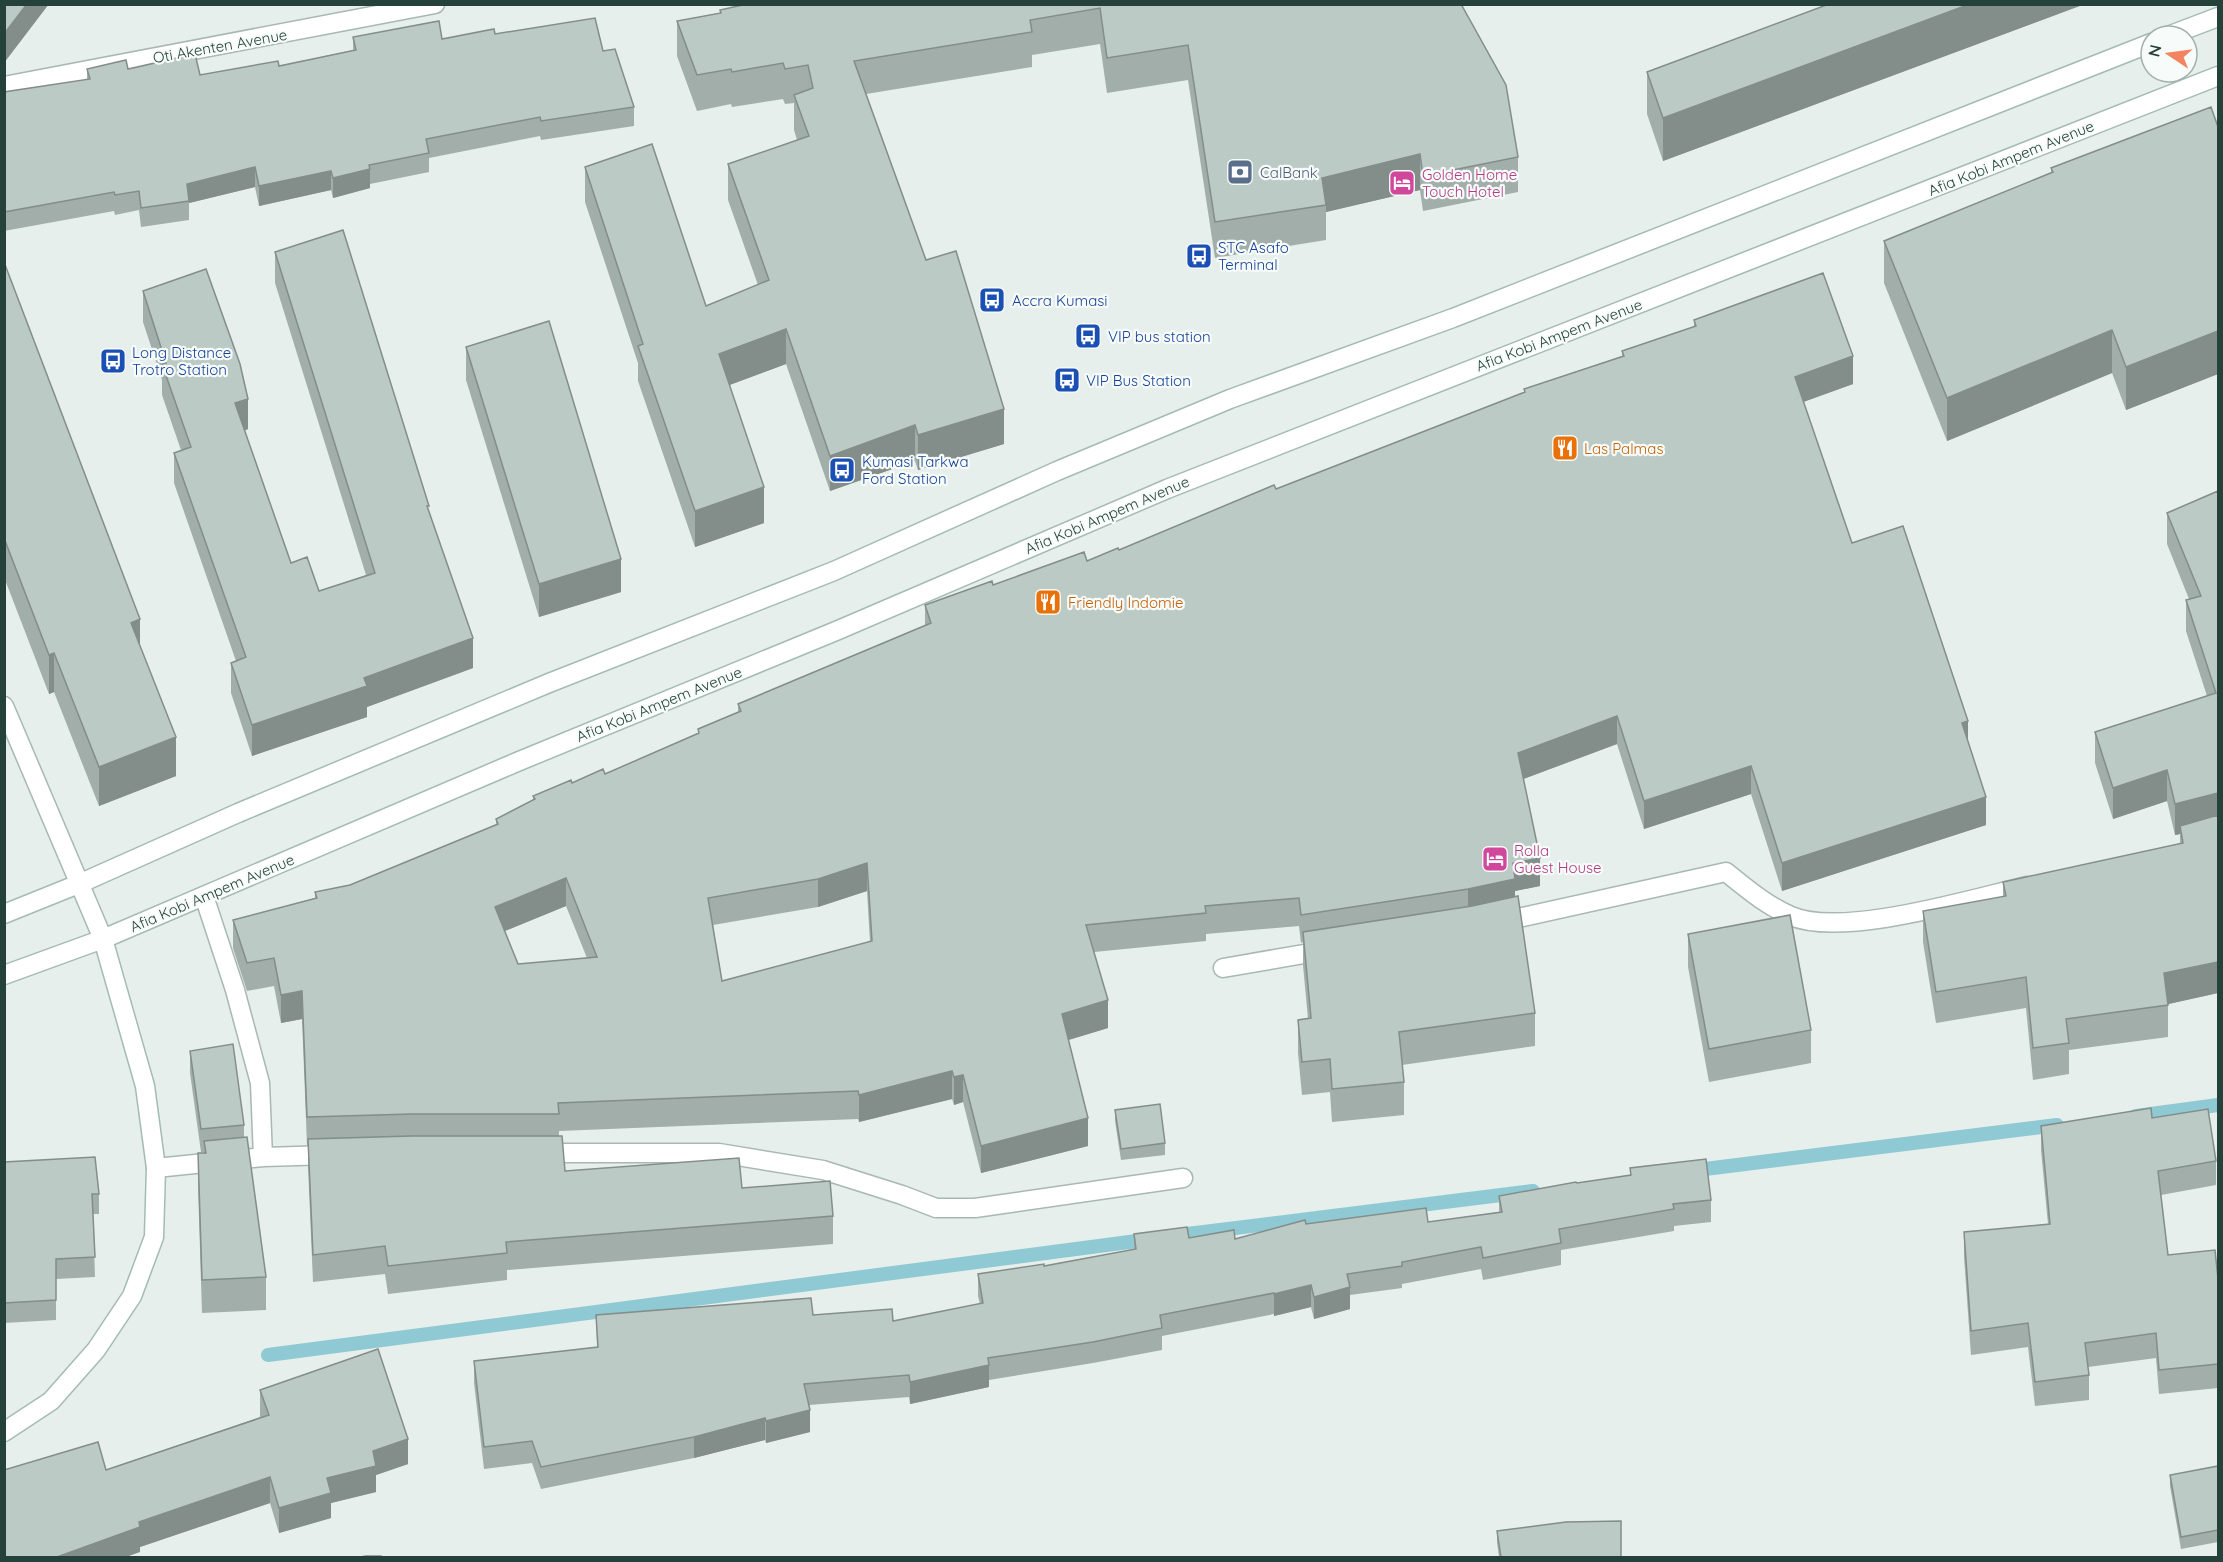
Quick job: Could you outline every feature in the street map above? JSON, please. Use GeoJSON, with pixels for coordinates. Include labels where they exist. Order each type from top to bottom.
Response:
{"type":"FeatureCollection","features":[{"type":"Feature","properties":{"kind":"main road","name":"Oti Akenten Avenue"},"geometry":{"type":"LineString","coordinates":[[4,86],[435,4]]}},
{"type":"Feature","properties":{"kind":"main road"},"geometry":{"type":"LineString","coordinates":[[2198,24],[2218,16]]}},
{"type":"Feature","properties":{"kind":"main road"},"geometry":{"type":"LineString","coordinates":[[4,914],[549,683],[834,571],[1057,471],[1230,399],[1464,314],[2139,48]]}},
{"type":"Feature","properties":{"kind":"main road","name":"Afia Kobi Ampem Avenue"},"geometry":{"type":"LineString","coordinates":[[4,975],[104,939],[517,762],[836,632],[1167,489],[2218,76]]}},
{"type":"Feature","properties":{"kind":"main road"},"geometry":{"type":"LineString","coordinates":[[4,706],[104,939],[145,1086],[156,1167],[154,1238],[132,1296],[96,1350],[51,1401],[4,1431]]}},
{"type":"Feature","properties":{"kind":"main road"},"geometry":{"type":"LineString","coordinates":[[1481,926],[1726,872],[1754,895],[1792,917],[1830,924],[1887,917],[2043,882]]}},
{"type":"Feature","properties":{"kind":"main road"},"geometry":{"type":"LineString","coordinates":[[204,896],[235,990],[260,1083],[263,1157]]}},
{"type":"Feature","properties":{"kind":"main road"},"geometry":{"type":"LineString","coordinates":[[1223,968],[1346,946]]}},
{"type":"Feature","properties":{"kind":"main road"},"geometry":{"type":"LineString","coordinates":[[518,1152],[719,1153],[823,1170],[936,1208],[975,1208],[1183,1178]]}},
{"type":"Feature","properties":{"kind":"main road"},"geometry":{"type":"LineString","coordinates":[[156,1167],[263,1157],[343,1155]]}},
{"type":"Feature","properties":{"kind":"building"},"geometry":{"type":"Polygon","coordinates":[[[4,4],[27,4],[4,34],[4,4]]]}},
{"type":"Feature","properties":{"kind":"building"},"geometry":{"type":"Polygon","coordinates":[[[747,4],[1461,4],[1506,85],[1518,157],[1423,176],[1420,154],[1322,178],[1326,205],[1215,222],[1188,45],[1107,58],[1100,8],[1030,20],[1032,32],[854,61],[926,260],[956,251],[1004,409],[918,435],[915,425],[830,456],[786,329],[719,354],[764,487],[695,511],[638,346],[643,344],[585,167],[652,144],[706,306],[769,280],[728,164],[809,136],[794,95],[813,88],[808,65],[785,69],[783,63],[732,72],[731,69],[697,75],[677,21],[721,13],[720,10],[747,4]]]}},
{"type":"Feature","properties":{"kind":"building"},"geometry":{"type":"Polygon","coordinates":[[[1829,4],[1970,4],[1663,118],[1647,72],[1829,4]]]}},
{"type":"Feature","properties":{"kind":"building"},"geometry":{"type":"Polygon","coordinates":[[[595,18],[603,51],[615,49],[634,107],[541,121],[540,117],[426,139],[429,153],[369,165],[370,169],[333,178],[331,171],[259,186],[255,167],[187,184],[189,201],[141,208],[139,191],[115,195],[114,192],[4,212],[4,92],[90,79],[87,69],[126,60],[128,69],[195,54],[200,75],[278,61],[279,66],[356,50],[353,37],[439,21],[442,39],[494,29],[495,34],[595,18]]]}},
{"type":"Feature","properties":{"kind":"building"},"geometry":{"type":"Polygon","coordinates":[[[2211,107],[2218,127],[2218,331],[2126,367],[2112,330],[1947,398],[1884,241],[2053,172],[2051,168],[2211,107]]]}},
{"type":"Feature","properties":{"kind":"building"},"geometry":{"type":"Polygon","coordinates":[[[343,230],[429,506],[427,506],[473,638],[364,678],[367,686],[252,725],[231,663],[246,657],[174,453],[191,447],[162,364],[166,363],[143,291],[206,269],[240,364],[248,399],[235,403],[291,563],[307,557],[319,591],[375,573],[275,252],[343,230]]]}},
{"type":"Feature","properties":{"kind":"building"},"geometry":{"type":"Polygon","coordinates":[[[4,262],[140,619],[131,623],[176,737],[99,767],[54,653],[49,655],[4,538],[4,262]]]}},
{"type":"Feature","properties":{"kind":"building"},"geometry":{"type":"Polygon","coordinates":[[[1823,273],[1853,356],[1795,377],[1852,543],[1903,526],[1968,721],[1962,723],[1986,797],[1782,863],[1751,766],[1644,801],[1617,716],[1518,753],[1540,858],[1513,863],[1515,879],[1468,889],[1301,915],[1299,898],[1205,906],[1206,913],[1086,925],[1108,1000],[1062,1014],[1088,1118],[981,1146],[963,1075],[954,1077],[952,1071],[859,1095],[858,1091],[558,1103],[559,1114],[307,1117],[302,991],[281,995],[274,958],[247,963],[233,920],[317,898],[315,892],[350,885],[498,824],[496,819],[535,799],[533,796],[571,780],[572,783],[603,769],[605,774],[699,733],[698,729],[741,711],[738,704],[931,623],[925,605],[992,581],[993,585],[1084,552],[1087,561],[1118,548],[1119,550],[1274,485],[1276,489],[1525,392],[1524,389],[1624,356],[1622,351],[1696,326],[1694,320],[1823,273]],[[867,863],[818,879],[708,898],[722,981],[872,941],[867,863]],[[566,878],[495,907],[518,964],[597,957],[566,878]]]}},
{"type":"Feature","properties":{"kind":"building"},"geometry":{"type":"Polygon","coordinates":[[[549,321],[621,559],[539,584],[466,347],[549,321]]]}},
{"type":"Feature","properties":{"kind":"building"},"geometry":{"type":"Polygon","coordinates":[[[2218,491],[2218,793],[2175,804],[2167,770],[2113,788],[2095,732],[2216,693],[2186,600],[2201,596],[2167,513],[2218,491]]]}},
{"type":"Feature","properties":{"kind":"building"},"geometry":{"type":"Polygon","coordinates":[[[2218,815],[2218,962],[2164,973],[2168,1005],[2066,1019],[2069,1043],[2033,1048],[2026,977],[1936,992],[1923,911],[2006,896],[2003,882],[2183,843],[2180,826],[2218,815]]]}},
{"type":"Feature","properties":{"kind":"building"},"geometry":{"type":"Polygon","coordinates":[[[1518,896],[1535,1013],[1399,1032],[1404,1082],[1332,1089],[1330,1059],[1302,1062],[1298,1020],[1311,1018],[1303,932],[1472,906],[1518,896]]]}},
{"type":"Feature","properties":{"kind":"building"},"geometry":{"type":"Polygon","coordinates":[[[1790,915],[1811,1030],[1709,1049],[1688,934],[1790,915]]]}},
{"type":"Feature","properties":{"kind":"building"},"geometry":{"type":"Polygon","coordinates":[[[233,1044],[244,1125],[201,1129],[190,1051],[233,1044]]]}},
{"type":"Feature","properties":{"kind":"building"},"geometry":{"type":"Polygon","coordinates":[[[1160,1104],[1165,1143],[1121,1149],[1115,1110],[1160,1104]]]}},
{"type":"Feature","properties":{"kind":"building"},"geometry":{"type":"Polygon","coordinates":[[[2151,1108],[2152,1118],[2208,1109],[2216,1161],[2158,1171],[2168,1255],[2215,1250],[2218,1279],[2218,1364],[2159,1370],[2156,1333],[2085,1343],[2089,1375],[2035,1382],[2028,1323],[1971,1331],[1964,1232],[2050,1224],[2041,1126],[2151,1108]]]}},
{"type":"Feature","properties":{"kind":"building"},"geometry":{"type":"Polygon","coordinates":[[[562,1136],[565,1171],[739,1158],[742,1188],[830,1181],[833,1216],[506,1242],[507,1253],[388,1266],[385,1246],[313,1255],[308,1139],[562,1136]]]}},
{"type":"Feature","properties":{"kind":"building"},"geometry":{"type":"Polygon","coordinates":[[[247,1137],[266,1277],[202,1280],[198,1153],[206,1153],[204,1141],[247,1137]]]}},
{"type":"Feature","properties":{"kind":"building"},"geometry":{"type":"Polygon","coordinates":[[[95,1157],[99,1194],[92,1194],[95,1257],[56,1259],[56,1300],[4,1303],[4,1162],[95,1157]]]}},
{"type":"Feature","properties":{"kind":"building"},"geometry":{"type":"Polygon","coordinates":[[[1706,1159],[1711,1200],[1673,1204],[1674,1209],[1559,1229],[1561,1243],[1483,1258],[1481,1247],[1402,1262],[1402,1266],[1347,1274],[1350,1287],[1314,1297],[1311,1285],[1160,1315],[1162,1328],[1093,1342],[988,1358],[989,1365],[910,1382],[909,1375],[804,1384],[810,1410],[766,1421],[765,1418],[694,1437],[541,1467],[532,1441],[484,1447],[474,1361],[598,1347],[596,1315],[811,1298],[813,1315],[892,1309],[893,1321],[983,1303],[978,1274],[1044,1264],[1044,1266],[1136,1249],[1134,1234],[1187,1227],[1189,1238],[1234,1230],[1235,1239],[1305,1220],[1306,1224],[1426,1208],[1428,1222],[1502,1212],[1499,1196],[1631,1175],[1630,1168],[1706,1159]]]}},
{"type":"Feature","properties":{"kind":"building"},"geometry":{"type":"Polygon","coordinates":[[[378,1349],[408,1439],[373,1451],[376,1466],[327,1478],[331,1493],[279,1508],[270,1477],[139,1522],[140,1527],[57,1557],[4,1557],[4,1470],[98,1442],[106,1470],[269,1415],[260,1390],[378,1349]]]}},
{"type":"Feature","properties":{"kind":"building"},"geometry":{"type":"Polygon","coordinates":[[[2218,1466],[2218,1530],[2181,1537],[2170,1475],[2218,1466]]]}},
{"type":"Feature","properties":{"kind":"building"},"geometry":{"type":"Polygon","coordinates":[[[1621,1521],[1621,1557],[1501,1557],[1497,1531],[1566,1522],[1621,1521]]]}},
{"type":"Feature","properties":{"kind":"waterway"},"geometry":{"type":"LineString","coordinates":[[2136,1116],[2218,1105]]}},
{"type":"Feature","properties":{"kind":"waterway"},"geometry":{"type":"LineString","coordinates":[[1689,1171],[2057,1125]]}},
{"type":"Feature","properties":{"kind":"waterway"},"geometry":{"type":"LineString","coordinates":[[1171,1236],[1533,1191]]}},
{"type":"Feature","properties":{"kind":"waterway"},"geometry":{"type":"LineString","coordinates":[[268,1355],[1152,1239]]}},
{"type":"Feature","properties":{"kind":"place","name":"CalBank"},"geometry":{"type":"Point","coordinates":[1240,172]}},
{"type":"Feature","properties":{"kind":"place","name":"Golden Home Touch Hotel"},"geometry":{"type":"Point","coordinates":[1402,183]}},
{"type":"Feature","properties":{"kind":"place","name":"STC Asafo Terminal"},"geometry":{"type":"Point","coordinates":[1199,256]}},
{"type":"Feature","properties":{"kind":"place","name":"Accra Kumasi"},"geometry":{"type":"Point","coordinates":[992,300]}},
{"type":"Feature","properties":{"kind":"place","name":"VIP bus station"},"geometry":{"type":"Point","coordinates":[1088,336]}},
{"type":"Feature","properties":{"kind":"place","name":"Long Distance Trotro Station"},"geometry":{"type":"Point","coordinates":[113,361]}},
{"type":"Feature","properties":{"kind":"place","name":"VIP Bus Station"},"geometry":{"type":"Point","coordinates":[1067,380]}},
{"type":"Feature","properties":{"kind":"place","name":"Las Palmas"},"geometry":{"type":"Point","coordinates":[1565,448]}},
{"type":"Feature","properties":{"kind":"place","name":"Kumasi Tarkwa Ford Station"},"geometry":{"type":"Point","coordinates":[842,470]}},
{"type":"Feature","properties":{"kind":"place","name":"Friendly Indomie"},"geometry":{"type":"Point","coordinates":[1048,602]}},
{"type":"Feature","properties":{"kind":"place","name":"Rolla Guest House"},"geometry":{"type":"Point","coordinates":[1495,859]}}]}
